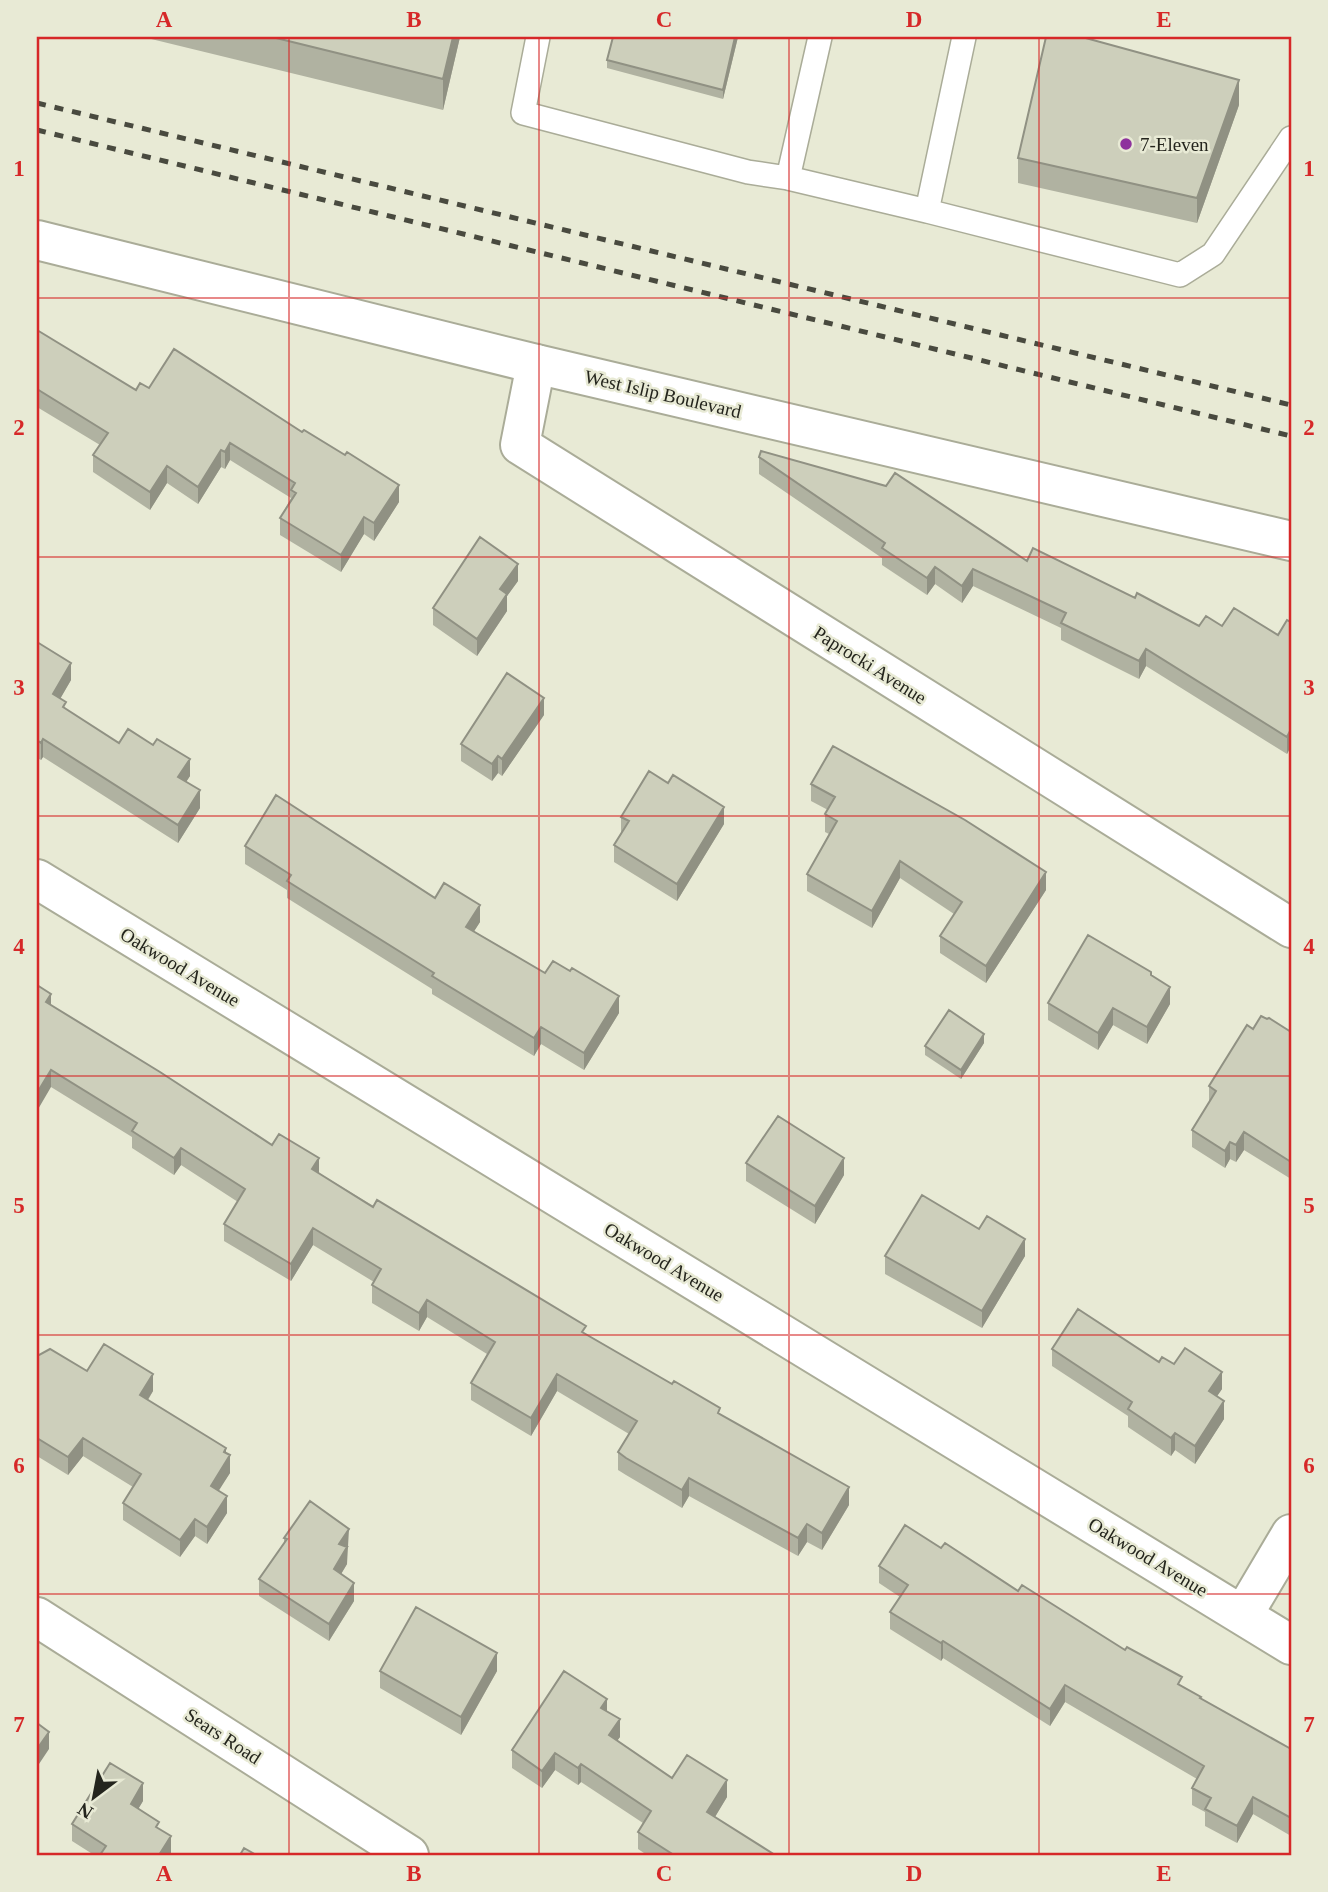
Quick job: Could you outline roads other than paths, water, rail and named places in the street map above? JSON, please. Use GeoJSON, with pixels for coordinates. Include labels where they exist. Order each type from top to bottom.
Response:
{"type":"FeatureCollection","features":[{"type":"Feature","properties":{"kind":"street","name":"West Islip Boulevard"},"geometry":{"type":"LineString","coordinates":[[37,240],[536,364],[1291,541]]}},
{"type":"Feature","properties":{"kind":"street","name":"Paprocki Avenue"},"geometry":{"type":"LineString","coordinates":[[536,364],[520,445],[1291,928]]}},
{"type":"Feature","properties":{"kind":"street","name":"Oakwood Avenue"},"geometry":{"type":"LineString","coordinates":[[37,880],[1291,1645]]}},
{"type":"Feature","properties":{"kind":"street"},"geometry":{"type":"LineString","coordinates":[[1243,1615],[1291,1534]]}},
{"type":"Feature","properties":{"kind":"street","name":"Sears Road"},"geometry":{"type":"LineString","coordinates":[[37,1617],[409,1855]]}},
{"type":"Feature","properties":{"kind":"lane"},"geometry":{"type":"LineString","coordinates":[[538,37],[523,114],[748,172],[788,178],[927,211],[1180,275],[1213,254],[1291,138]]}},
{"type":"Feature","properties":{"kind":"lane"},"geometry":{"type":"LineString","coordinates":[[788,178],[820,37]]}},
{"type":"Feature","properties":{"kind":"lane"},"geometry":{"type":"LineString","coordinates":[[927,211],[964,37]]}},
{"type":"Feature","properties":{"kind":"railway"},"geometry":{"type":"LineString","coordinates":[[37,103],[1291,405]]}},
{"type":"Feature","properties":{"kind":"railway"},"geometry":{"type":"LineString","coordinates":[[37,130],[1291,436]]}},
{"type":"Feature","properties":{"kind":"place","name":"7-Eleven"},"geometry":{"type":"Point","coordinates":[1126,144]}}]}
